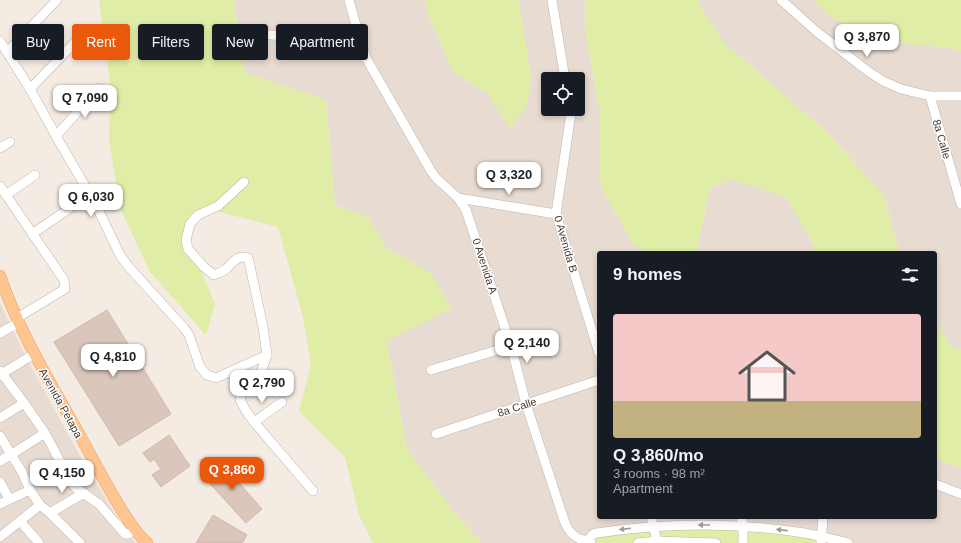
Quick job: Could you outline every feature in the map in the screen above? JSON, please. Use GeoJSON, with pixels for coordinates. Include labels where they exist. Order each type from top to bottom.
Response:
{"type":"FeatureCollection","features":[{"type":"Feature","properties":{"kind":"main road","name":"Avenida Petapa"},"geometry":{"type":"LineString","coordinates":[[0,276],[6,294],[34,354],[113,496],[135,530],[147,543]]}},
{"type":"Feature","properties":{"kind":"street"},"geometry":{"type":"LineString","coordinates":[[7,52],[57,0]]}},
{"type":"Feature","properties":{"kind":"street","name":"0 Avenida A"},"geometry":{"type":"LineString","coordinates":[[349,0],[356,24]]}},
{"type":"Feature","properties":{"kind":"street"},"geometry":{"type":"LineString","coordinates":[[552,0],[564,72]]}},
{"type":"Feature","properties":{"kind":"street"},"geometry":{"type":"LineString","coordinates":[[781,0],[817,32],[883,81],[901,89],[930,96],[961,96]]}},
{"type":"Feature","properties":{"kind":"street"},"geometry":{"type":"LineString","coordinates":[[270,35],[276,35]]}},
{"type":"Feature","properties":{"kind":"street"},"geometry":{"type":"LineString","coordinates":[[0,41],[30,89],[95,203],[120,255],[128,266],[184,328],[189,335],[200,367],[207,375],[216,378],[268,355]]}},
{"type":"Feature","properties":{"kind":"street"},"geometry":{"type":"LineString","coordinates":[[30,89],[72,45]]}},
{"type":"Feature","properties":{"kind":"street","name":"0 Avenida A"},"geometry":{"type":"LineString","coordinates":[[367,60],[431,171],[436,178],[458,198],[466,210],[511,346],[526,404],[567,529],[571,534],[579,539],[590,541]]}},
{"type":"Feature","properties":{"kind":"street"},"geometry":{"type":"LineString","coordinates":[[56,136],[99,88]]}},
{"type":"Feature","properties":{"kind":"street","name":"8a Calle"},"geometry":{"type":"LineString","coordinates":[[930,96],[961,204]]}},
{"type":"Feature","properties":{"kind":"street","name":"0 Avenida B"},"geometry":{"type":"LineString","coordinates":[[571,116],[556,214],[597,347]]}},
{"type":"Feature","properties":{"kind":"street"},"geometry":{"type":"LineString","coordinates":[[0,148],[10,142]]}},
{"type":"Feature","properties":{"kind":"street"},"geometry":{"type":"LineString","coordinates":[[6,195],[35,175]]}},
{"type":"Feature","properties":{"kind":"street"},"geometry":{"type":"LineString","coordinates":[[244,182],[218,206],[198,215],[190,224],[186,240],[188,249],[204,267],[214,275],[225,270],[239,257],[244,256],[248,258],[268,355],[261,372],[243,390],[240,400],[254,422],[313,491]]}},
{"type":"Feature","properties":{"kind":"street"},"geometry":{"type":"LineString","coordinates":[[0,186],[64,280],[65,290],[0,333]]}},
{"type":"Feature","properties":{"kind":"street"},"geometry":{"type":"LineString","coordinates":[[458,198],[556,214]]}},
{"type":"Feature","properties":{"kind":"street"},"geometry":{"type":"LineString","coordinates":[[32,234],[70,208]]}},
{"type":"Feature","properties":{"kind":"street"},"geometry":{"type":"LineString","coordinates":[[431,370],[511,346]]}},
{"type":"Feature","properties":{"kind":"street"},"geometry":{"type":"LineString","coordinates":[[34,354],[1,373],[45,433],[71,482],[76,488],[98,504],[125,534],[135,530]]}},
{"type":"Feature","properties":{"kind":"street","name":"8a Calle"},"geometry":{"type":"LineString","coordinates":[[436,434],[597,381]]}},
{"type":"Feature","properties":{"kind":"street"},"geometry":{"type":"LineString","coordinates":[[254,422],[282,402]]}},
{"type":"Feature","properties":{"kind":"street"},"geometry":{"type":"LineString","coordinates":[[0,418],[24,403]]}},
{"type":"Feature","properties":{"kind":"street"},"geometry":{"type":"LineString","coordinates":[[0,461],[45,433]]}},
{"type":"Feature","properties":{"kind":"street"},"geometry":{"type":"LineString","coordinates":[[0,436],[12,454],[30,490],[40,505],[80,543]]}},
{"type":"Feature","properties":{"kind":"street"},"geometry":{"type":"LineString","coordinates":[[0,482],[9,499]]}},
{"type":"Feature","properties":{"kind":"street"},"geometry":{"type":"LineString","coordinates":[[937,485],[961,494]]}},
{"type":"Feature","properties":{"kind":"street"},"geometry":{"type":"LineString","coordinates":[[0,504],[30,490]]}},
{"type":"Feature","properties":{"kind":"street"},"geometry":{"type":"LineString","coordinates":[[50,513],[84,493]]}},
{"type":"Feature","properties":{"kind":"street"},"geometry":{"type":"LineString","coordinates":[[98,504],[113,496]]}},
{"type":"Feature","properties":{"kind":"street"},"geometry":{"type":"LineString","coordinates":[[0,537],[40,505]]}},
{"type":"Feature","properties":{"kind":"street"},"geometry":{"type":"LineString","coordinates":[[821,540],[823,519]]}},
{"type":"Feature","properties":{"kind":"street"},"geometry":{"type":"LineString","coordinates":[[20,521],[39,543]]}},
{"type":"Feature","properties":{"kind":"street"},"geometry":{"type":"LineString","coordinates":[[652,521],[657,541]]}},
{"type":"Feature","properties":{"kind":"street"},"geometry":{"type":"LineString","coordinates":[[590,541],[592,534],[652,521],[706,525],[742,521],[798,532],[821,540],[848,543]]}},
{"type":"Feature","properties":{"kind":"street"},"geometry":{"type":"LineString","coordinates":[[742,521],[743,543]]}},
{"type":"Feature","properties":{"kind":"street"},"geometry":{"type":"LineString","coordinates":[[638,543],[657,541],[716,543]]}},
{"type":"Feature","properties":{"kind":"shaded area"},"geometry":{"type":"Polygon","coordinates":[[[234,0],[425,0],[428,14],[453,72],[487,93],[510,127],[527,106],[531,74],[518,0],[585,0],[586,36],[599,106],[599,183],[632,242],[644,251],[597,251],[597,519],[937,519],[937,458],[943,462],[961,468],[961,543],[482,543],[459,518],[407,450],[387,341],[451,309],[431,273],[386,248],[368,217],[335,205],[326,100],[244,72],[242,60],[268,60],[268,24],[237,24],[234,0]]]}},
{"type":"Feature","properties":{"kind":"shaded area"},"geometry":{"type":"Polygon","coordinates":[[[697,0],[814,0],[827,14],[910,44],[952,48],[961,52],[961,350],[952,347],[937,324],[937,251],[898,251],[885,197],[828,133],[723,42],[697,0]]]}},
{"type":"Feature","properties":{"kind":"shaded area"},"geometry":{"type":"Polygon","coordinates":[[[731,179],[786,197],[814,245],[814,251],[694,251],[697,248],[710,188],[731,179]]]}},
{"type":"Feature","properties":{"kind":"shaded area"},"geometry":{"type":"Polygon","coordinates":[[[0,303],[27,359],[80,456],[115,514],[135,543],[0,543],[0,303]]]}},
{"type":"Feature","properties":{"kind":"green space"},"geometry":{"type":"Polygon","coordinates":[[[99,0],[234,0],[237,24],[212,24],[212,60],[242,60],[244,72],[326,100],[335,205],[368,217],[386,248],[431,273],[451,309],[387,341],[407,450],[459,518],[482,543],[373,543],[359,515],[345,457],[299,411],[311,365],[303,317],[278,227],[208,209],[185,232],[215,304],[206,335],[150,272],[120,208],[109,140],[110,81],[107,60],[130,60],[130,24],[102,24],[99,0]]]}},
{"type":"Feature","properties":{"kind":"green space"},"geometry":{"type":"Polygon","coordinates":[[[425,0],[518,0],[531,74],[527,106],[510,128],[487,93],[453,72],[428,14],[425,0]]]}},
{"type":"Feature","properties":{"kind":"green space"},"geometry":{"type":"Polygon","coordinates":[[[585,0],[697,0],[723,42],[828,133],[885,197],[898,251],[814,251],[814,245],[786,197],[731,179],[710,188],[697,248],[694,251],[644,251],[632,242],[599,183],[599,106],[586,36],[585,0]]]}},
{"type":"Feature","properties":{"kind":"green space"},"geometry":{"type":"Polygon","coordinates":[[[814,0],[961,0],[961,52],[952,48],[910,44],[865,36],[827,14],[814,0]]]}},
{"type":"Feature","properties":{"kind":"green space"},"geometry":{"type":"Polygon","coordinates":[[[937,324],[952,347],[961,350],[961,468],[943,462],[937,458],[937,324]]]}},
{"type":"Feature","properties":{"kind":"green space"},"geometry":{"type":"Polygon","coordinates":[[[706,525],[848,543],[591,543],[590,538],[706,525]]]}},
{"type":"Feature","properties":{"kind":"building"},"geometry":{"type":"Polygon","coordinates":[[[107,310],[171,414],[119,446],[54,342],[107,310]]]}},
{"type":"Feature","properties":{"kind":"building"},"geometry":{"type":"Polygon","coordinates":[[[169,435],[190,466],[161,487],[152,475],[161,469],[154,459],[150,462],[143,453],[169,435]]]}},
{"type":"Feature","properties":{"kind":"building"},"geometry":{"type":"Polygon","coordinates":[[[219,460],[262,509],[246,523],[202,475],[219,460]]]}},
{"type":"Feature","properties":{"kind":"building"},"geometry":{"type":"Polygon","coordinates":[[[213,515],[247,535],[242,543],[196,543],[213,515]]]}}]}
